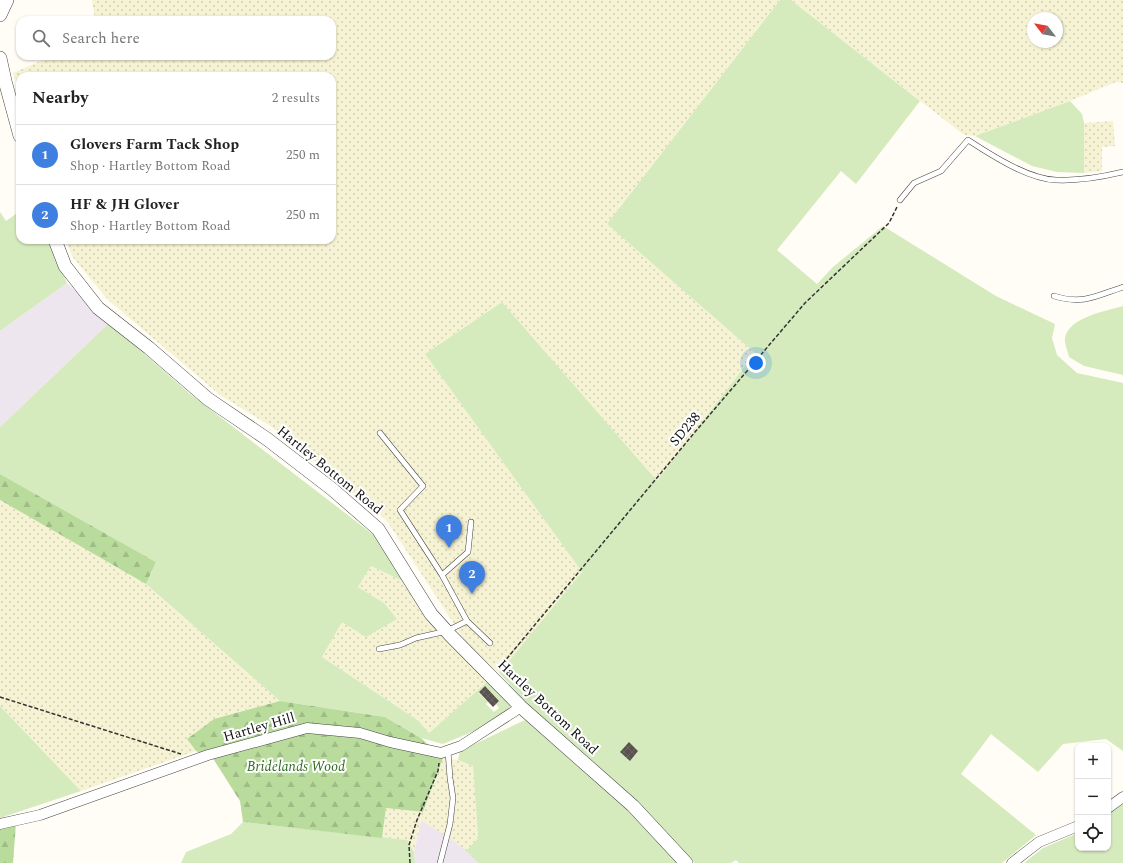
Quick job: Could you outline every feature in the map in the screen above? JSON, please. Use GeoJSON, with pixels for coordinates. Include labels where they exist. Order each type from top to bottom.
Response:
{"type":"FeatureCollection","features":[{"type":"Feature","properties":{"kind":"street"},"geometry":{"type":"LineString","coordinates":[[0,15],[7,0]]}},
{"type":"Feature","properties":{"kind":"street"},"geometry":{"type":"LineString","coordinates":[[0,58],[4,80],[16,122]]}},
{"type":"Feature","properties":{"kind":"street","name":"Hartley Bottom Road"},"geometry":{"type":"LineString","coordinates":[[57,244],[65,266],[98,308],[149,348],[208,399],[267,439],[332,489],[378,529],[431,614],[521,707],[633,806],[686,863]]}},
{"type":"Feature","properties":{"kind":"street"},"geometry":{"type":"LineString","coordinates":[[444,752],[461,746],[521,707]]}},
{"type":"Feature","properties":{"kind":"street","name":"Hartley Hill"},"geometry":{"type":"LineString","coordinates":[[0,824],[40,815],[193,760],[307,728],[360,733],[390,742],[444,752]]}},
{"type":"Feature","properties":{"kind":"street"},"geometry":{"type":"LineString","coordinates":[[1111,806],[1123,797]]}},
{"type":"Feature","properties":{"kind":"street"},"geometry":{"type":"LineString","coordinates":[[1012,863],[1039,842],[1075,827]]}},
{"type":"Feature","properties":{"kind":"lane"},"geometry":{"type":"LineString","coordinates":[[900,200],[914,183],[941,171],[968,140],[1000,160],[1034,175],[1056,180],[1091,178],[1123,172]]}},
{"type":"Feature","properties":{"kind":"lane"},"geometry":{"type":"LineString","coordinates":[[1054,296],[1068,300],[1085,300],[1123,287]]}},
{"type":"Feature","properties":{"kind":"lane"},"geometry":{"type":"LineString","coordinates":[[380,433],[423,486],[400,510],[442,575],[467,621],[490,643]]}},
{"type":"Feature","properties":{"kind":"lane"},"geometry":{"type":"LineString","coordinates":[[442,575],[468,552],[471,522]]}},
{"type":"Feature","properties":{"kind":"lane"},"geometry":{"type":"LineString","coordinates":[[379,649],[400,645],[416,638],[447,631],[467,621]]}},
{"type":"Feature","properties":{"kind":"lane"},"geometry":{"type":"LineString","coordinates":[[440,863],[450,824],[453,798],[444,752]]}},
{"type":"Feature","properties":{"kind":"path","name":"SD238"},"geometry":{"type":"LineString","coordinates":[[492,677],[695,432],[805,303],[889,223],[900,200]]}},
{"type":"Feature","properties":{"kind":"path"},"geometry":{"type":"LineString","coordinates":[[0,697],[188,756],[193,760]]}},
{"type":"Feature","properties":{"kind":"path"},"geometry":{"type":"LineString","coordinates":[[410,863],[409,845],[417,820],[438,771],[444,752]]}},
{"type":"Feature","properties":{"kind":"shaded area"},"geometry":{"type":"Polygon","coordinates":[[[92,0],[780,0],[607,224],[755,353],[657,482],[502,302],[425,354],[582,572],[499,673],[467,644],[387,521],[272,427],[220,395],[107,299],[72,256],[68,244],[336,244],[336,72],[16,72],[16,82],[13,73],[43,60],[336,60],[336,16],[94,16],[92,0]]]}},
{"type":"Feature","properties":{"kind":"shaded area"},"geometry":{"type":"Polygon","coordinates":[[[791,0],[1123,0],[1123,83],[1116,82],[1070,101],[975,136],[964,135],[791,0]]]}},
{"type":"Feature","properties":{"kind":"shaded area"},"geometry":{"type":"Polygon","coordinates":[[[1113,121],[1115,146],[1102,147],[1102,171],[1084,173],[1084,123],[1113,121]]]}},
{"type":"Feature","properties":{"kind":"shaded area"},"geometry":{"type":"Polygon","coordinates":[[[67,283],[109,323],[0,427],[0,331],[67,283]]]}},
{"type":"Feature","properties":{"kind":"shaded area"},"geometry":{"type":"Polygon","coordinates":[[[0,500],[146,584],[280,701],[214,719],[187,739],[196,751],[81,791],[0,706],[0,500]]]}},
{"type":"Feature","properties":{"kind":"shaded area"},"geometry":{"type":"Polygon","coordinates":[[[371,566],[407,583],[488,681],[429,733],[419,721],[322,657],[342,622],[384,603],[358,587],[371,566]]]}},
{"type":"Feature","properties":{"kind":"shaded area"},"geometry":{"type":"Polygon","coordinates":[[[443,758],[458,760],[473,766],[478,838],[466,851],[421,820],[414,852],[406,840],[382,838],[386,808],[423,812],[443,758]]]}},
{"type":"Feature","properties":{"kind":"shaded area"},"geometry":{"type":"Polygon","coordinates":[[[421,820],[456,841],[478,863],[415,863],[414,852],[421,820]]]}},
{"type":"Feature","properties":{"kind":"green space"},"geometry":{"type":"Polygon","coordinates":[[[780,0],[791,0],[920,101],[856,184],[841,171],[777,250],[817,284],[833,267],[883,226],[996,296],[1055,324],[1052,338],[1057,355],[1077,373],[1123,383],[1123,751],[1106,739],[1063,744],[1038,772],[991,734],[961,774],[1036,835],[1002,863],[739,863],[736,860],[731,863],[694,863],[645,812],[566,745],[499,673],[582,572],[425,354],[502,302],[657,481],[755,353],[607,224],[780,0]]]}},
{"type":"Feature","properties":{"kind":"green space"},"geometry":{"type":"Polygon","coordinates":[[[1070,101],[1082,114],[1084,123],[1084,173],[1057,172],[1032,166],[975,136],[1070,101]]]}},
{"type":"Feature","properties":{"kind":"green space"},"geometry":{"type":"Polygon","coordinates":[[[0,212],[6,221],[16,214],[16,244],[50,244],[67,283],[0,331],[0,212]]]}},
{"type":"Feature","properties":{"kind":"green space"},"geometry":{"type":"Polygon","coordinates":[[[1123,306],[1123,375],[1084,366],[1069,357],[1065,338],[1073,325],[1089,316],[1123,306]]]}},
{"type":"Feature","properties":{"kind":"green space"},"geometry":{"type":"Polygon","coordinates":[[[109,323],[189,393],[375,536],[407,583],[371,566],[358,587],[384,603],[397,619],[366,637],[342,622],[322,657],[419,721],[429,733],[488,681],[510,703],[510,711],[479,729],[443,744],[421,738],[385,717],[280,701],[146,584],[156,562],[0,474],[0,427],[109,323]],[[485,686],[479,693],[488,702],[486,704],[494,712],[499,708],[496,704],[499,701],[485,686]]]}},
{"type":"Feature","properties":{"kind":"green space"},"geometry":{"type":"Polygon","coordinates":[[[0,474],[156,562],[146,584],[0,500],[0,474]]]}},
{"type":"Feature","properties":{"kind":"green space","name":"Bridelands Wood"},"geometry":{"type":"Polygon","coordinates":[[[280,701],[385,717],[421,738],[443,758],[423,812],[386,808],[382,838],[243,822],[240,801],[214,760],[196,751],[187,739],[214,719],[280,701]]]}},
{"type":"Feature","properties":{"kind":"green space"},"geometry":{"type":"Polygon","coordinates":[[[0,706],[81,791],[0,818],[0,706]]]}},
{"type":"Feature","properties":{"kind":"green space"},"geometry":{"type":"Polygon","coordinates":[[[525,720],[627,809],[677,863],[478,863],[466,851],[478,838],[473,766],[458,760],[460,751],[525,720]]]}},
{"type":"Feature","properties":{"kind":"green space"},"geometry":{"type":"Polygon","coordinates":[[[1123,802],[1123,863],[1024,863],[1043,848],[1075,834],[1075,851],[1111,851],[1111,811],[1123,802]]]}},
{"type":"Feature","properties":{"kind":"green space"},"geometry":{"type":"Polygon","coordinates":[[[243,822],[407,840],[414,852],[415,863],[181,863],[186,852],[231,834],[243,822]]]}},
{"type":"Feature","properties":{"kind":"green space"},"geometry":{"type":"Polygon","coordinates":[[[16,823],[13,863],[0,863],[0,828],[16,823]]]}},
{"type":"Feature","properties":{"kind":"building"},"geometry":{"type":"Polygon","coordinates":[[[485,686],[499,701],[493,707],[479,692],[485,686]]]}},
{"type":"Feature","properties":{"kind":"building"},"geometry":{"type":"Polygon","coordinates":[[[629,742],[638,751],[630,761],[620,752],[629,742]]]}},
{"type":"Feature","properties":{"kind":"place","name":"Glovers Farm Tack Shop"},"geometry":{"type":"Point","coordinates":[449,548]}},
{"type":"Feature","properties":{"kind":"place","name":"HF & JH Glover"},"geometry":{"type":"Point","coordinates":[472,594]}}]}
